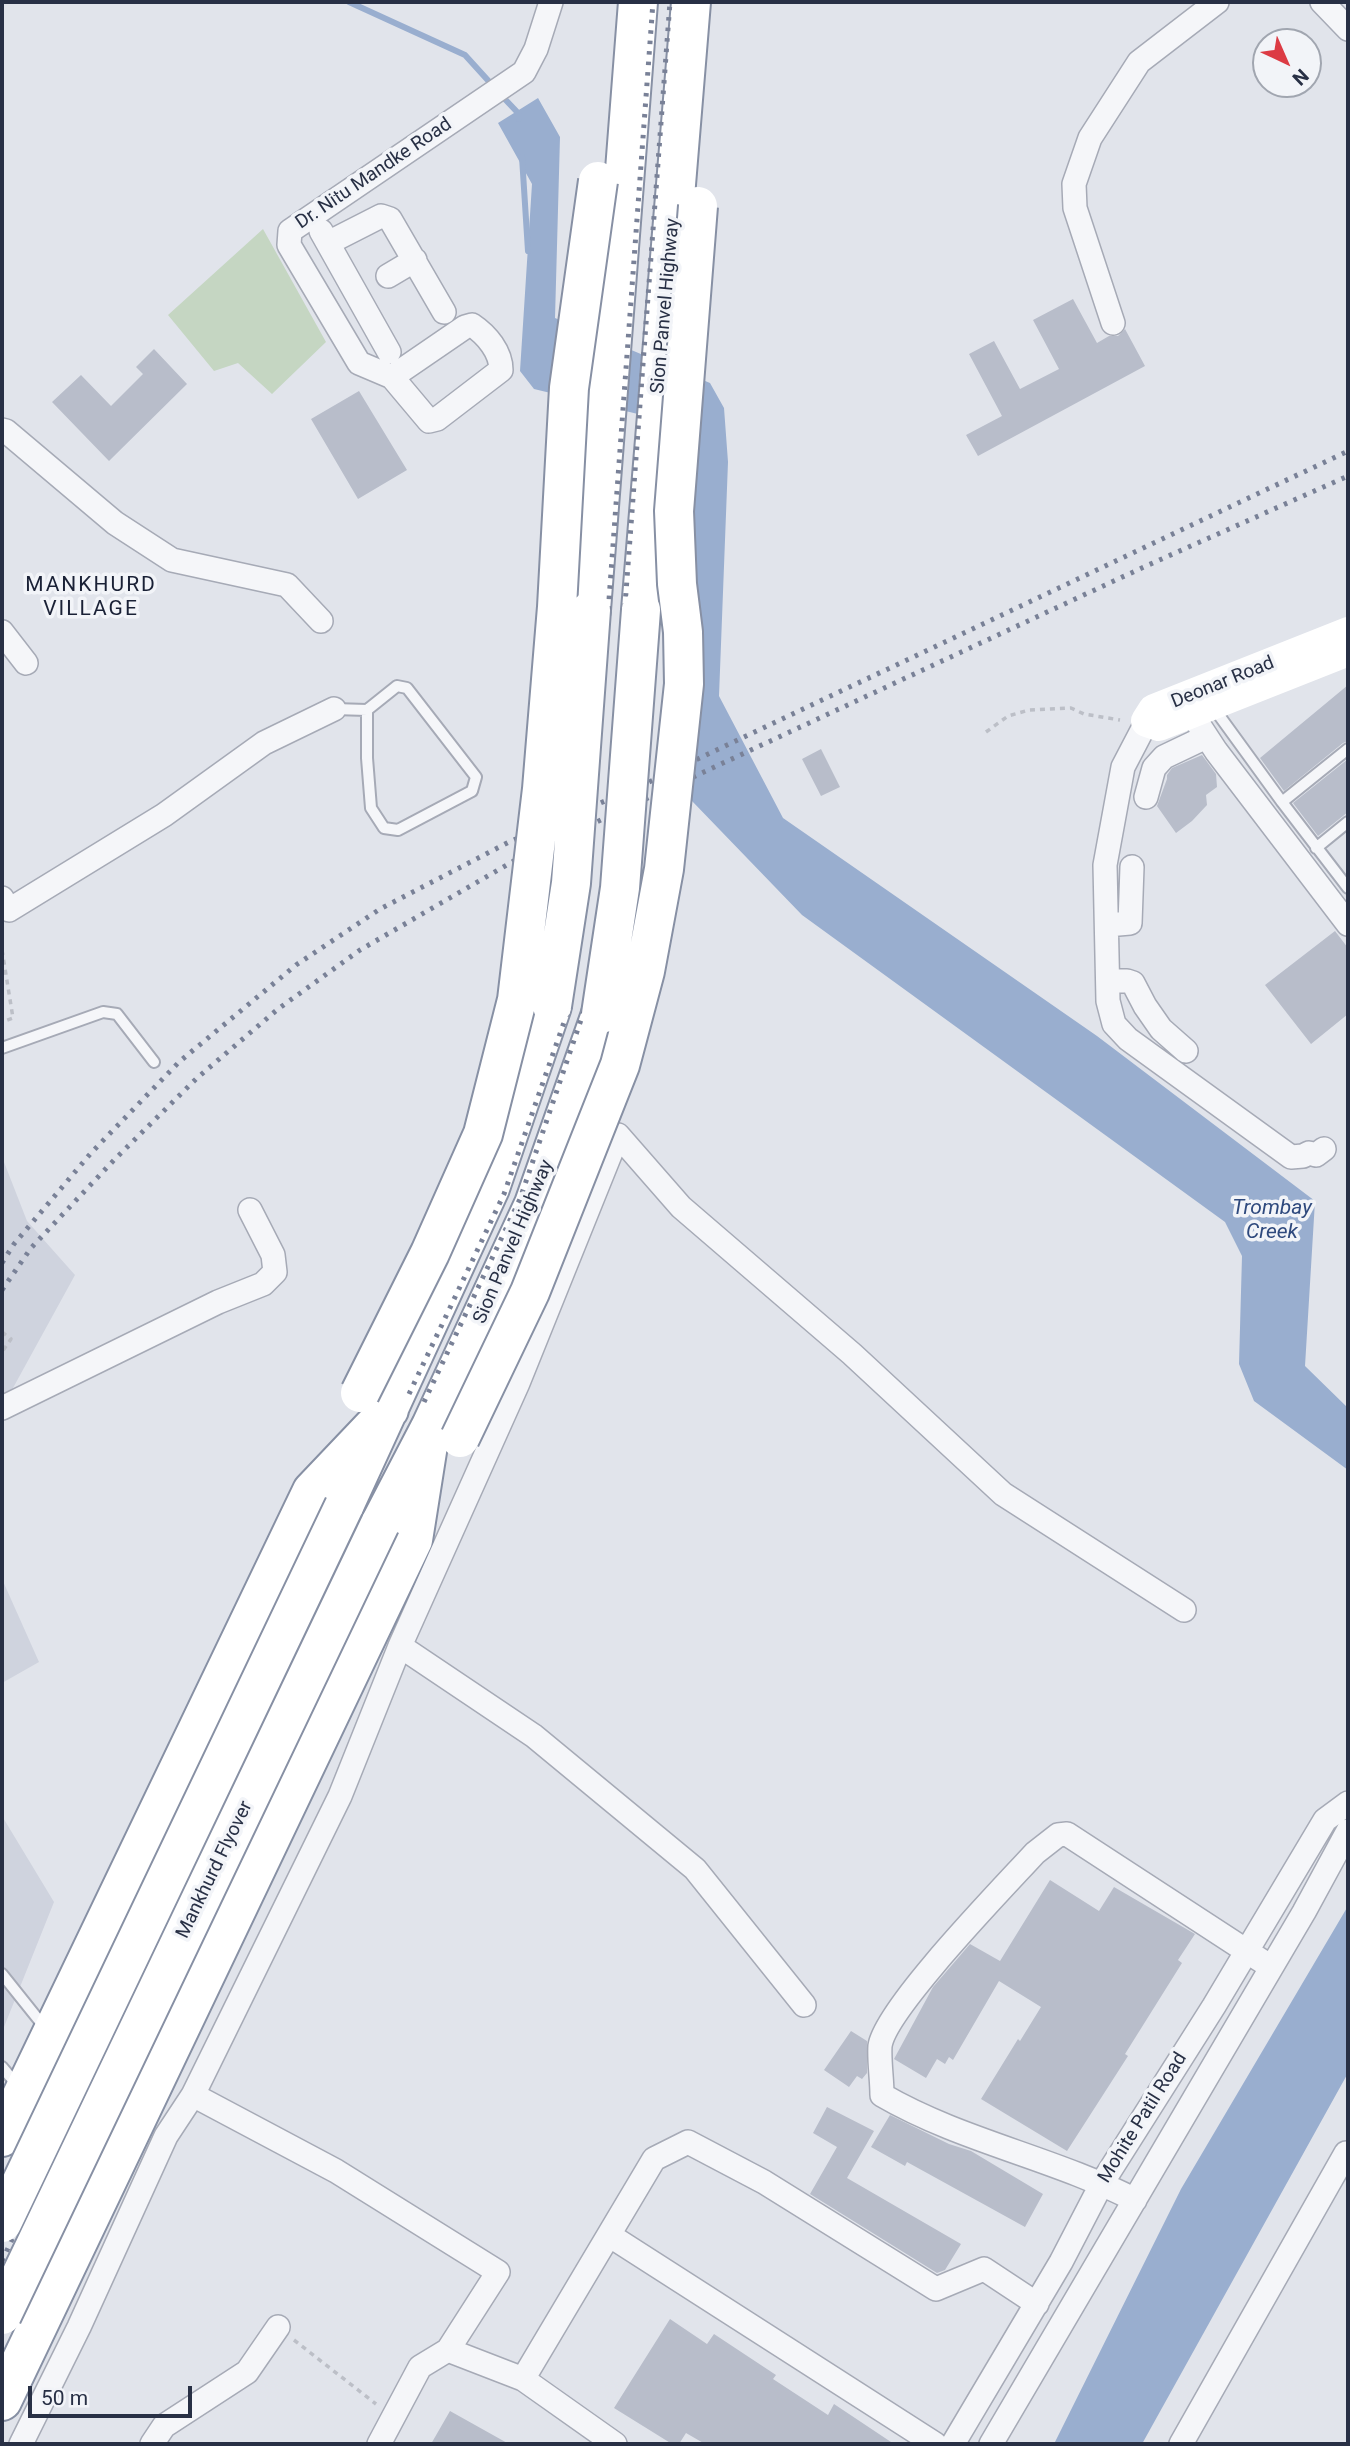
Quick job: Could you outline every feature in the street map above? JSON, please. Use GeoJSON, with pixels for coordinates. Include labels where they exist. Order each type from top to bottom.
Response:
{"type":"FeatureCollection","features":[{"type":"Feature","properties":{"kind":"highway"},"geometry":{"type":"LineString","coordinates":[[375,1401],[418,1342],[490,1188],[552,1006],[571,883],[638,2]]}},
{"type":"Feature","properties":{"kind":"highway","name":"Sion Panvel Highway"},"geometry":{"type":"LineString","coordinates":[[445,1432],[534,1204],[601,1014],[620,888],[691,2]]}},
{"type":"Feature","properties":{"kind":"highway"},"geometry":{"type":"LineString","coordinates":[[2,2137],[25,2092],[61,2043],[375,1401],[430,1254],[483,1134],[517,1000],[542,789],[557,607],[569,388],[598,181],[631,94]]}},
{"type":"Feature","properties":{"kind":"highway"},"geometry":{"type":"LineString","coordinates":[[445,1432],[530,1293],[620,1065],[645,971],[664,869],[684,684],[674,512],[698,206],[683,105]]}},
{"type":"Feature","properties":{"kind":"highway","name":"Mankhurd Flyover"},"geometry":{"type":"LineString","coordinates":[[2,2315],[445,1432]]}},
{"type":"Feature","properties":{"kind":"highway","name":"Mankhurd Flyover"},"geometry":{"type":"LineString","coordinates":[[2,2223],[328,1498]]}},
{"type":"Feature","properties":{"kind":"highway"},"geometry":{"type":"LineString","coordinates":[[2,2401],[105,2158],[139,2111],[397,1532]]}},
{"type":"Feature","properties":{"kind":"street","name":"Dr. Nitu Mandke Road"},"geometry":{"type":"LineString","coordinates":[[391,377],[359,363],[289,245],[290,231],[524,72],[536,49],[551,2]]}},
{"type":"Feature","properties":{"kind":"street"},"geometry":{"type":"LineString","coordinates":[[1113,323],[1075,208],[1074,184],[1090,138],[1139,62],[1217,2]]}},
{"type":"Feature","properties":{"kind":"street"},"geometry":{"type":"LineString","coordinates":[[1322,2],[1348,29]]}},
{"type":"Feature","properties":{"kind":"street"},"geometry":{"type":"LineString","coordinates":[[312,216],[389,352]]}},
{"type":"Feature","properties":{"kind":"street"},"geometry":{"type":"LineString","coordinates":[[328,243],[381,216],[390,219],[444,312]]}},
{"type":"Feature","properties":{"kind":"street"},"geometry":{"type":"LineString","coordinates":[[388,276],[415,260]]}},
{"type":"Feature","properties":{"kind":"street"},"geometry":{"type":"LineString","coordinates":[[472,325],[483,332],[501,359],[501,370],[437,419],[429,421],[391,377],[472,325]]}},
{"type":"Feature","properties":{"kind":"street"},"geometry":{"type":"LineString","coordinates":[[2,430],[115,523],[172,560],[287,585],[321,621]]}},
{"type":"Feature","properties":{"kind":"street"},"geometry":{"type":"LineString","coordinates":[[2,632],[26,663]]}},
{"type":"Feature","properties":{"kind":"street","name":"Deonar Road"},"geometry":{"type":"LineString","coordinates":[[1198,713],[1348,633]]}},
{"type":"Feature","properties":{"kind":"street","name":"Deonar Road"},"geometry":{"type":"LineString","coordinates":[[1147,721],[1159,725],[1198,713],[1348,650]]}},
{"type":"Feature","properties":{"kind":"street"},"geometry":{"type":"LineString","coordinates":[[5,904],[164,815],[264,743],[334,709]]}},
{"type":"Feature","properties":{"kind":"street"},"geometry":{"type":"LineString","coordinates":[[1146,797],[1154,768],[1198,713],[1348,924]]}},
{"type":"Feature","properties":{"kind":"street"},"geometry":{"type":"LineString","coordinates":[[1147,721],[1123,767],[1105,865],[1108,1001],[1114,1024],[1128,1039],[1291,1157],[1309,1153],[1316,1155],[1324,1149]]}},
{"type":"Feature","properties":{"kind":"street"},"geometry":{"type":"LineString","coordinates":[[1107,925],[1130,931],[1132,867]]}},
{"type":"Feature","properties":{"kind":"street"},"geometry":{"type":"LineString","coordinates":[[1108,981],[1133,983],[1161,1029],[1186,1051]]}},
{"type":"Feature","properties":{"kind":"street"},"geometry":{"type":"LineString","coordinates":[[193,2095],[340,1796],[400,1646],[518,1383],[618,1135],[681,1207],[852,1354],[1003,1494],[1184,1610]]}},
{"type":"Feature","properties":{"kind":"street"},"geometry":{"type":"LineString","coordinates":[[2,1408],[218,1302],[263,1284],[275,1272],[273,1255],[250,1210]]}},
{"type":"Feature","properties":{"kind":"street"},"geometry":{"type":"LineString","coordinates":[[400,1646],[534,1736],[695,1869],[804,2005]]}},
{"type":"Feature","properties":{"kind":"street","name":"Mohite Patil Road"},"geometry":{"type":"LineString","coordinates":[[953,2444],[1061,2262],[1102,2183],[1214,2006],[1325,1820],[1348,1803]]}},
{"type":"Feature","properties":{"kind":"street"},"geometry":{"type":"LineString","coordinates":[[991,2444],[1240,2022],[1348,1831]]}},
{"type":"Feature","properties":{"kind":"street"},"geometry":{"type":"LineString","coordinates":[[1135,2200],[1102,2183],[915,2114],[882,2095],[880,2044],[893,2018],[913,1989],[1035,1853],[1058,1835],[1067,1834],[1271,1967]]}},
{"type":"Feature","properties":{"kind":"street"},"geometry":{"type":"LineString","coordinates":[[1277,1900],[1302,1914]]}},
{"type":"Feature","properties":{"kind":"street"},"geometry":{"type":"LineString","coordinates":[[1214,2006],[1240,2022]]}},
{"type":"Feature","properties":{"kind":"street"},"geometry":{"type":"LineString","coordinates":[[21,2444],[79,2328],[139,2111],[193,2095],[336,2171],[498,2272],[448,2350],[420,2367],[389,2435]]}},
{"type":"Feature","properties":{"kind":"street"},"geometry":{"type":"LineString","coordinates":[[523,2379],[654,2159],[688,2142],[764,2182],[936,2289],[984,2270],[1037,2304]]}},
{"type":"Feature","properties":{"kind":"street"},"geometry":{"type":"LineString","coordinates":[[1181,2444],[1346,2153],[1348,2154]]}},
{"type":"Feature","properties":{"kind":"street"},"geometry":{"type":"LineString","coordinates":[[609,2235],[935,2444]]}},
{"type":"Feature","properties":{"kind":"street"},"geometry":{"type":"LineString","coordinates":[[152,2444],[164,2426],[247,2372],[278,2328]]}},
{"type":"Feature","properties":{"kind":"street"},"geometry":{"type":"LineString","coordinates":[[448,2350],[523,2379],[615,2444]]}},
{"type":"Feature","properties":{"kind":"street"},"geometry":{"type":"LineString","coordinates":[[984,2393],[1013,2409]]}},
{"type":"Feature","properties":{"kind":"lane"},"geometry":{"type":"LineString","coordinates":[[334,709],[367,710],[397,686],[407,688],[476,777],[472,791],[398,830],[384,828],[371,808],[367,710]]}},
{"type":"Feature","properties":{"kind":"lane"},"geometry":{"type":"LineString","coordinates":[[1198,713],[1282,802],[1348,888]]}},
{"type":"Feature","properties":{"kind":"lane"},"geometry":{"type":"LineString","coordinates":[[1282,802],[1348,749]]}},
{"type":"Feature","properties":{"kind":"lane"},"geometry":{"type":"LineString","coordinates":[[1316,848],[1348,822]]}},
{"type":"Feature","properties":{"kind":"lane"},"geometry":{"type":"LineString","coordinates":[[2,1048],[103,1012],[117,1014],[155,1062]]}},
{"type":"Feature","properties":{"kind":"lane"},"geometry":{"type":"LineString","coordinates":[[2,1974],[61,2043],[91,2069]]}},
{"type":"Feature","properties":{"kind":"lane"},"geometry":{"type":"LineString","coordinates":[[101,2077],[139,2111]]}},
{"type":"Feature","properties":{"kind":"lane"},"geometry":{"type":"LineString","coordinates":[[25,2092],[64,2125]]}},
{"type":"Feature","properties":{"kind":"lane"},"geometry":{"type":"LineString","coordinates":[[74,2133],[105,2158]]}},
{"type":"Feature","properties":{"kind":"path"},"geometry":{"type":"LineString","coordinates":[[986,732],[1008,716],[1029,710],[1071,708],[1084,714],[1131,722],[1147,721]]}},
{"type":"Feature","properties":{"kind":"path"},"geometry":{"type":"LineString","coordinates":[[2,950],[13,1018],[2,1022]]}},
{"type":"Feature","properties":{"kind":"path"},"geometry":{"type":"LineString","coordinates":[[2,1332],[11,1339],[2,1352]]}},
{"type":"Feature","properties":{"kind":"path"},"geometry":{"type":"LineString","coordinates":[[278,2328],[389,2435]]}},
{"type":"Feature","properties":{"kind":"shaded area"},"geometry":{"type":"Polygon","coordinates":[[[2,1157],[27,1221],[75,1275],[2,1408],[2,1157]]]}},
{"type":"Feature","properties":{"kind":"shaded area"},"geometry":{"type":"Polygon","coordinates":[[[2,1579],[39,1662],[2,1683],[2,1579]]]}},
{"type":"Feature","properties":{"kind":"shaded area"},"geometry":{"type":"Polygon","coordinates":[[[2,1816],[54,1902],[2,2032],[2,1816]]]}},
{"type":"Feature","properties":{"kind":"green space"},"geometry":{"type":"Polygon","coordinates":[[[263,229],[326,342],[272,394],[238,363],[214,371],[168,315],[263,229]]]}},
{"type":"Feature","properties":{"kind":"water","name":"Trombay Creek"},"geometry":{"type":"Polygon","coordinates":[[[538,98],[560,137],[555,318],[710,383],[724,408],[728,462],[719,696],[783,818],[1097,1036],[1315,1201],[1305,1366],[1348,1408],[1348,1470],[1254,1401],[1239,1364],[1242,1256],[1225,1222],[802,915],[692,801],[677,700],[667,421],[534,389],[520,371],[532,184],[498,123],[538,98]]]}},
{"type":"Feature","properties":{"kind":"water"},"geometry":{"type":"Polygon","coordinates":[[[1348,1906],[1348,2073],[1142,2444],[1054,2444],[1181,2189],[1348,1906]]]}},
{"type":"Feature","properties":{"kind":"building"},"geometry":{"type":"Polygon","coordinates":[[[1073,299],[1097,343],[1109,336],[1118,336],[1125,329],[1145,366],[978,456],[966,435],[1002,416],[969,354],[994,341],[1020,389],[1059,369],[1033,320],[1073,299]]]}},
{"type":"Feature","properties":{"kind":"building"},"geometry":{"type":"Polygon","coordinates":[[[154,349],[187,384],[109,461],[52,402],[81,375],[111,406],[143,374],[136,367],[154,349]]]}},
{"type":"Feature","properties":{"kind":"building"},"geometry":{"type":"Polygon","coordinates":[[[359,391],[407,470],[358,499],[311,419],[359,391]]]}},
{"type":"Feature","properties":{"kind":"building"},"geometry":{"type":"Polygon","coordinates":[[[1348,685],[1348,741],[1284,791],[1260,758],[1348,685]]]}},
{"type":"Feature","properties":{"kind":"building"},"geometry":{"type":"Polygon","coordinates":[[[821,749],[840,787],[821,796],[802,759],[821,749]]]}},
{"type":"Feature","properties":{"kind":"building"},"geometry":{"type":"Polygon","coordinates":[[[1202,755],[1216,774],[1217,787],[1206,795],[1207,805],[1176,833],[1157,806],[1167,775],[1172,768],[1202,755]]]}},
{"type":"Feature","properties":{"kind":"building"},"geometry":{"type":"Polygon","coordinates":[[[1348,759],[1348,812],[1318,836],[1293,803],[1348,759]]]}},
{"type":"Feature","properties":{"kind":"building"},"geometry":{"type":"Polygon","coordinates":[[[1335,931],[1348,948],[1348,1014],[1311,1044],[1265,985],[1335,931]]]}},
{"type":"Feature","properties":{"kind":"building"},"geometry":{"type":"Polygon","coordinates":[[[1050,1880],[1099,1911],[1114,1887],[1195,1934],[1178,1960],[1182,1963],[1125,2054],[1128,2056],[1067,2151],[981,2099],[1041,2007],[999,1981],[953,2060],[949,2057],[945,2064],[937,2059],[926,2078],[894,2059],[933,1987],[970,1944],[1000,1961],[1050,1880]]]}},
{"type":"Feature","properties":{"kind":"building"},"geometry":{"type":"Polygon","coordinates":[[[851,2031],[867,2041],[867,2073],[862,2079],[857,2076],[849,2087],[824,2070],[851,2031]]]}},
{"type":"Feature","properties":{"kind":"building"},"geometry":{"type":"Polygon","coordinates":[[[827,2107],[874,2131],[847,2178],[961,2244],[945,2270],[937,2273],[810,2194],[837,2147],[813,2133],[827,2107]]]}},
{"type":"Feature","properties":{"kind":"building"},"geometry":{"type":"Polygon","coordinates":[[[890,2115],[949,2144],[971,2151],[1043,2194],[1025,2227],[907,2162],[905,2166],[871,2147],[890,2115]]]}},
{"type":"Feature","properties":{"kind":"building"},"geometry":{"type":"Polygon","coordinates":[[[670,2319],[707,2344],[714,2334],[776,2375],[773,2379],[828,2415],[834,2404],[894,2444],[705,2444],[686,2433],[679,2444],[672,2444],[614,2408],[670,2319]]]}},
{"type":"Feature","properties":{"kind":"building"},"geometry":{"type":"Polygon","coordinates":[[[450,2411],[509,2444],[431,2444],[450,2411]]]}},
{"type":"Feature","properties":{"kind":"waterway"},"geometry":{"type":"LineString","coordinates":[[349,2],[465,55],[494,87]]}},
{"type":"Feature","properties":{"kind":"waterway"},"geometry":{"type":"LineString","coordinates":[[501,95],[519,114],[519,119]]}},
{"type":"Feature","properties":{"kind":"waterway"},"geometry":{"type":"LineString","coordinates":[[522,157],[528,251]]}},
{"type":"Feature","properties":{"kind":"railway"},"geometry":{"type":"LineString","coordinates":[[409,1394],[504,1194],[569,1008],[588,885],[653,2]]}},
{"type":"Feature","properties":{"kind":"railway"},"geometry":{"type":"LineString","coordinates":[[424,1402],[520,1199],[584,1011],[604,887],[670,2]]}},
{"type":"Feature","properties":{"kind":"railway"},"geometry":{"type":"LineString","coordinates":[[2,1263],[14,1244],[91,1153],[179,1062],[296,965],[380,909],[509,842],[647,783],[1348,451]]}},
{"type":"Feature","properties":{"kind":"railway"},"geometry":{"type":"LineString","coordinates":[[2,1290],[31,1248],[197,1078],[278,1009],[360,950],[517,859],[1146,566],[1348,476]]}},
{"type":"Feature","properties":{"kind":"railway"},"geometry":{"type":"LineString","coordinates":[[2,2261],[145,1953]]}},
{"type":"Feature","properties":{"kind":"railway"},"geometry":{"type":"LineString","coordinates":[[2,2289],[158,1959]]}},
{"type":"Feature","properties":{"kind":"district","name":"MANKHURD VILLAGE"},"geometry":{"type":"Point","coordinates":[91,598]}}]}
